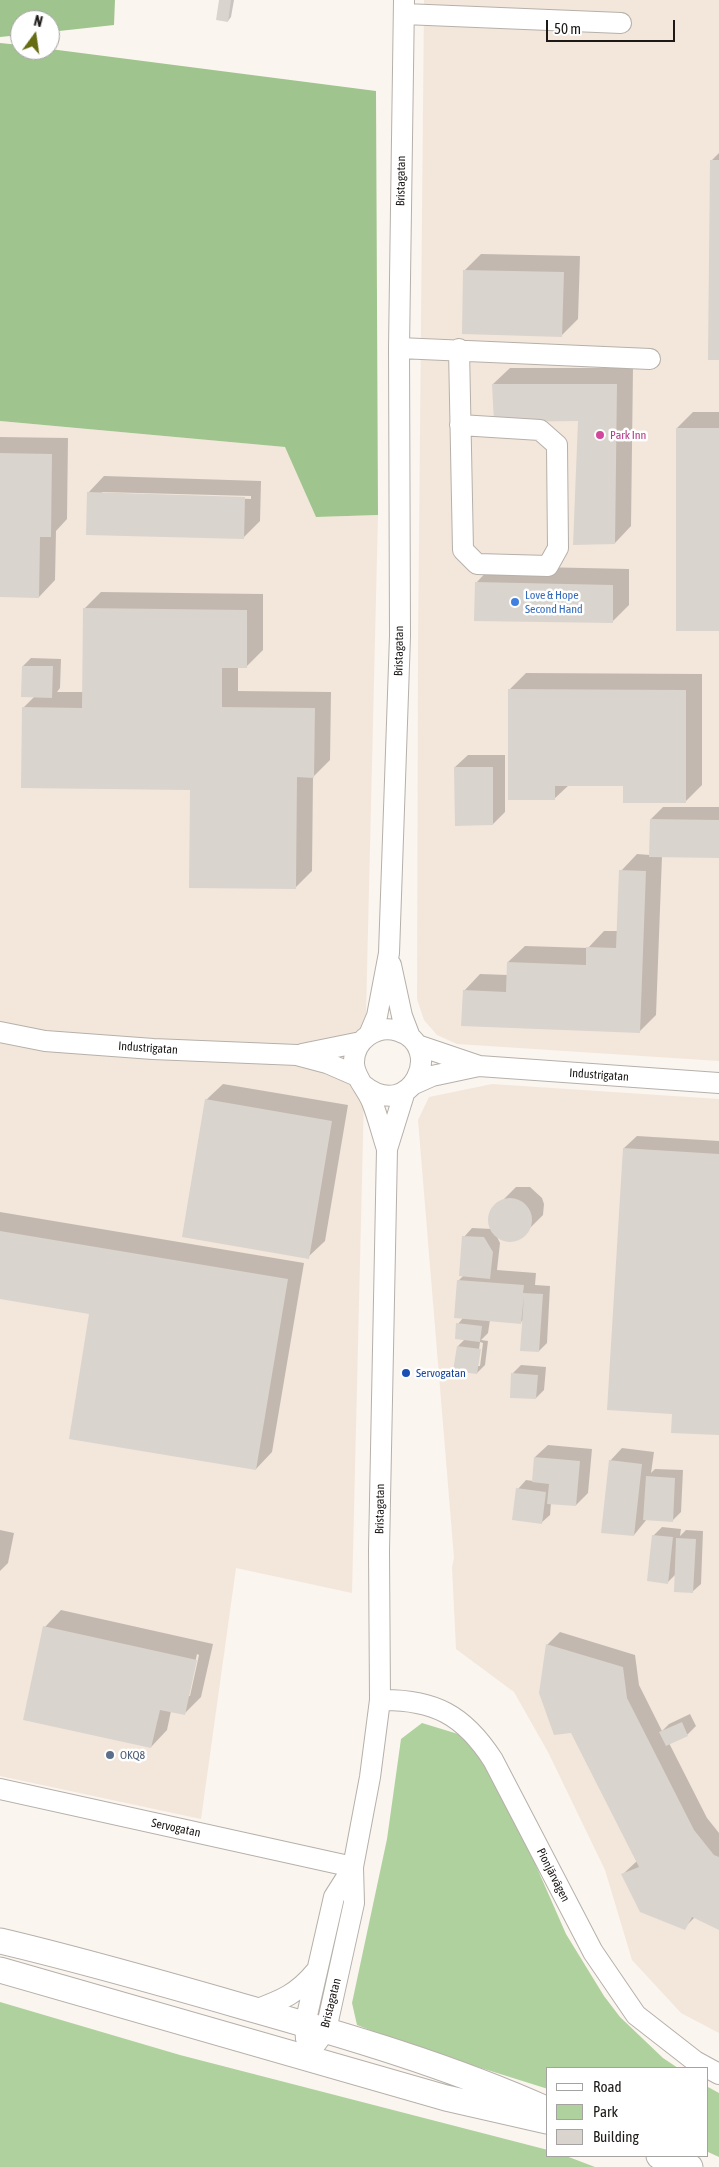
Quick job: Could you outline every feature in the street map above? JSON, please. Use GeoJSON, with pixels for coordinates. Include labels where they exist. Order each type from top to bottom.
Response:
{"type":"FeatureCollection","features":[{"type":"Feature","properties":{"kind":"main road"},"geometry":{"type":"LineString","coordinates":[[0,1941],[66,1957],[316,2027],[500,2089],[546,2109]]}},
{"type":"Feature","properties":{"kind":"main road"},"geometry":{"type":"LineString","coordinates":[[0,1970],[446,2098],[546,2122]]}},
{"type":"Feature","properties":{"kind":"main road"},"geometry":{"type":"LineString","coordinates":[[663,2157],[690,2167]]}},
{"type":"Feature","properties":{"kind":"street","name":"Bristagatan"},"geometry":{"type":"LineString","coordinates":[[306,2057],[354,1902],[353,1866],[370,1777],[380,1700],[379,1550],[387,1149],[372,1101],[360,1080],[354,1064],[356,1053],[380,1004],[389,953],[400,636],[398,348],[404,7],[621,23]]}},
{"type":"Feature","properties":{"kind":"street"},"geometry":{"type":"LineString","coordinates":[[398,348],[650,359]]}},
{"type":"Feature","properties":{"kind":"street"},"geometry":{"type":"LineString","coordinates":[[459,350],[460,426],[463,550],[477,564],[548,566],[558,548],[557,445],[540,430],[460,426]]}},
{"type":"Feature","properties":{"kind":"street","name":"Bristagatan"},"geometry":{"type":"LineString","coordinates":[[387,1149],[410,1087],[422,1065],[400,1010],[389,953]]}},
{"type":"Feature","properties":{"kind":"street"},"geometry":{"type":"LineString","coordinates":[[365,1038],[380,1030],[392,1029],[413,1041]]}},
{"type":"Feature","properties":{"kind":"street","name":"Industrigatan"},"geometry":{"type":"LineString","coordinates":[[0,1032],[65,1042],[153,1049],[297,1055],[327,1064],[360,1080]]}},
{"type":"Feature","properties":{"kind":"street","name":"Industrigatan"},"geometry":{"type":"LineString","coordinates":[[297,1055],[365,1038]]}},
{"type":"Feature","properties":{"kind":"street","name":"Industrigatan"},"geometry":{"type":"LineString","coordinates":[[413,1041],[479,1066]]}},
{"type":"Feature","properties":{"kind":"street","name":"Industrigatan"},"geometry":{"type":"LineString","coordinates":[[410,1087],[432,1076],[479,1066],[719,1083]]}},
{"type":"Feature","properties":{"kind":"street"},"geometry":{"type":"LineString","coordinates":[[360,1080],[372,1092],[383,1096],[395,1096],[410,1087]]}},
{"type":"Feature","properties":{"kind":"street","name":"Pionjärvägen"},"geometry":{"type":"LineString","coordinates":[[380,1700],[408,1699],[436,1708],[465,1726],[480,1740],[493,1760],[593,1952],[636,2015],[695,2061],[706,2067]]}},
{"type":"Feature","properties":{"kind":"street","name":"Servogatan"},"geometry":{"type":"LineString","coordinates":[[0,1789],[353,1866]]}},
{"type":"Feature","properties":{"kind":"street","name":"Bristagatan"},"geometry":{"type":"LineString","coordinates":[[316,2027],[318,1970],[334,1898],[353,1866]]}},
{"type":"Feature","properties":{"kind":"street"},"geometry":{"type":"LineString","coordinates":[[255,2010],[285,1999],[302,1988],[318,1970]]}},
{"type":"Feature","properties":{"kind":"shaded area"},"geometry":{"type":"Polygon","coordinates":[[[424,0],[719,0],[719,1061],[457,1044],[437,1035],[424,1020],[417,999],[424,0]]]}},
{"type":"Feature","properties":{"kind":"shaded area"},"geometry":{"type":"Polygon","coordinates":[[[0,421],[286,447],[316,517],[378,515],[352,1593],[236,1568],[201,1819],[0,1776],[0,421]]]}},
{"type":"Feature","properties":{"kind":"shaded area"},"geometry":{"type":"Polygon","coordinates":[[[492,1084],[719,1099],[719,2033],[681,2013],[632,1960],[605,1870],[548,1752],[514,1692],[456,1649],[452,1567],[454,1558],[418,1120],[429,1097],[492,1084]]]}},
{"type":"Feature","properties":{"kind":"green space"},"geometry":{"type":"Polygon","coordinates":[[[0,0],[115,0],[114,25],[60,31],[60,10],[10,10],[10,36],[0,37],[0,0]]]}},
{"type":"Feature","properties":{"kind":"green space"},"geometry":{"type":"Polygon","coordinates":[[[0,43],[10,44],[10,60],[60,60],[60,50],[376,91],[378,515],[316,517],[285,447],[0,421],[0,43]]]}},
{"type":"Feature","properties":{"kind":"green space"},"geometry":{"type":"Polygon","coordinates":[[[422,1723],[458,1734],[494,1770],[566,1934],[604,1996],[620,2017],[663,2058],[676,2067],[546,2067],[546,2088],[411,2046],[357,2025],[352,2003],[387,1839],[401,1739],[422,1723]]]}},
{"type":"Feature","properties":{"kind":"green space"},"geometry":{"type":"Polygon","coordinates":[[[0,2002],[180,2055],[546,2149],[546,2157],[569,2157],[595,2167],[0,2167],[0,2002]]]}},
{"type":"Feature","properties":{"kind":"green space"},"geometry":{"type":"Polygon","coordinates":[[[709,2088],[719,2093],[719,2157],[709,2152],[709,2088]]]}},
{"type":"Feature","properties":{"kind":"building"},"geometry":{"type":"Polygon","coordinates":[[[219,0],[231,0],[228,22],[216,20],[219,0]]]}},
{"type":"Feature","properties":{"kind":"building"},"geometry":{"type":"Polygon","coordinates":[[[710,160],[719,160],[719,360],[708,360],[710,160]]]}},
{"type":"Feature","properties":{"kind":"building"},"geometry":{"type":"Polygon","coordinates":[[[463,270],[564,272],[562,337],[462,334],[463,270]]]}},
{"type":"Feature","properties":{"kind":"building"},"geometry":{"type":"Polygon","coordinates":[[[492,384],[617,384],[615,544],[573,545],[578,421],[494,422],[492,384]]]}},
{"type":"Feature","properties":{"kind":"building"},"geometry":{"type":"Polygon","coordinates":[[[676,428],[719,428],[719,631],[676,631],[676,428]]]}},
{"type":"Feature","properties":{"kind":"building"},"geometry":{"type":"Polygon","coordinates":[[[0,453],[52,454],[51,537],[40,537],[39,598],[0,597],[0,453]]]}},
{"type":"Feature","properties":{"kind":"building"},"geometry":{"type":"Polygon","coordinates":[[[87,492],[245,497],[244,539],[86,535],[87,492]]]}},
{"type":"Feature","properties":{"kind":"building"},"geometry":{"type":"Polygon","coordinates":[[[475,582],[613,585],[613,623],[474,621],[475,582]]]}},
{"type":"Feature","properties":{"kind":"building"},"geometry":{"type":"Polygon","coordinates":[[[83,608],[247,610],[247,668],[222,668],[222,707],[315,708],[314,778],[297,777],[296,889],[189,888],[190,790],[21,788],[22,707],[82,708],[83,608]]]}},
{"type":"Feature","properties":{"kind":"building"},"geometry":{"type":"Polygon","coordinates":[[[22,666],[53,666],[52,698],[21,697],[22,666]]]}},
{"type":"Feature","properties":{"kind":"building"},"geometry":{"type":"Polygon","coordinates":[[[508,689],[686,690],[686,803],[623,803],[623,786],[555,786],[555,800],[508,800],[508,689]]]}},
{"type":"Feature","properties":{"kind":"building"},"geometry":{"type":"Polygon","coordinates":[[[454,767],[493,767],[493,825],[455,826],[454,767]]]}},
{"type":"Feature","properties":{"kind":"building"},"geometry":{"type":"Polygon","coordinates":[[[650,819],[719,820],[719,858],[649,857],[650,819]]]}},
{"type":"Feature","properties":{"kind":"building"},"geometry":{"type":"Polygon","coordinates":[[[619,870],[646,871],[640,1033],[461,1026],[463,990],[506,992],[507,962],[586,965],[586,947],[616,948],[619,870]]]}},
{"type":"Feature","properties":{"kind":"building"},"geometry":{"type":"Polygon","coordinates":[[[205,1099],[332,1121],[309,1259],[182,1237],[205,1099]]]}},
{"type":"Feature","properties":{"kind":"building"},"geometry":{"type":"Polygon","coordinates":[[[623,1148],[719,1154],[719,1435],[671,1433],[672,1414],[607,1410],[623,1148]]]}},
{"type":"Feature","properties":{"kind":"building"},"geometry":{"type":"Polygon","coordinates":[[[506,1198],[514,1198],[526,1204],[532,1220],[526,1236],[514,1242],[506,1242],[494,1236],[488,1224],[488,1216],[494,1204],[506,1198]]]}},
{"type":"Feature","properties":{"kind":"building"},"geometry":{"type":"Polygon","coordinates":[[[0,1231],[288,1279],[256,1470],[69,1439],[89,1314],[0,1299],[0,1231]]]}},
{"type":"Feature","properties":{"kind":"building"},"geometry":{"type":"Polygon","coordinates":[[[462,1236],[484,1237],[493,1252],[490,1279],[459,1276],[462,1236]]]}},
{"type":"Feature","properties":{"kind":"building"},"geometry":{"type":"Polygon","coordinates":[[[457,1280],[524,1285],[523,1293],[543,1294],[539,1352],[520,1351],[524,1295],[521,1324],[454,1318],[457,1280]]]}},
{"type":"Feature","properties":{"kind":"building"},"geometry":{"type":"Polygon","coordinates":[[[456,1323],[482,1326],[480,1342],[455,1339],[456,1323]]]}},
{"type":"Feature","properties":{"kind":"building"},"geometry":{"type":"Polygon","coordinates":[[[457,1346],[481,1349],[477,1374],[453,1371],[457,1346]]]}},
{"type":"Feature","properties":{"kind":"building"},"geometry":{"type":"Polygon","coordinates":[[[511,1373],[538,1375],[536,1399],[510,1398],[511,1373]]]}},
{"type":"Feature","properties":{"kind":"building"},"geometry":{"type":"Polygon","coordinates":[[[534,1457],[580,1461],[576,1506],[547,1504],[549,1484],[532,1482],[534,1457]]]}},
{"type":"Feature","properties":{"kind":"building"},"geometry":{"type":"Polygon","coordinates":[[[609,1460],[642,1464],[634,1536],[601,1533],[609,1460]]]}},
{"type":"Feature","properties":{"kind":"building"},"geometry":{"type":"Polygon","coordinates":[[[646,1476],[675,1478],[673,1522],[643,1520],[646,1476]]]}},
{"type":"Feature","properties":{"kind":"building"},"geometry":{"type":"Polygon","coordinates":[[[516,1488],[546,1492],[542,1524],[512,1520],[516,1488]]]}},
{"type":"Feature","properties":{"kind":"building"},"geometry":{"type":"Polygon","coordinates":[[[652,1535],[673,1537],[668,1584],[647,1581],[652,1535]]]}},
{"type":"Feature","properties":{"kind":"building"},"geometry":{"type":"Polygon","coordinates":[[[676,1538],[696,1539],[693,1593],[674,1592],[676,1538]]]}},
{"type":"Feature","properties":{"kind":"building"},"geometry":{"type":"Polygon","coordinates":[[[43,1626],[197,1660],[185,1715],[160,1710],[151,1748],[23,1720],[43,1626]]]}},
{"type":"Feature","properties":{"kind":"building"},"geometry":{"type":"Polygon","coordinates":[[[546,1644],[623,1667],[627,1698],[694,1830],[714,1855],[719,1857],[719,1930],[692,1917],[685,1930],[640,1912],[621,1874],[639,1867],[571,1733],[554,1735],[539,1693],[546,1644]]]}},
{"type":"Feature","properties":{"kind":"building"},"geometry":{"type":"Polygon","coordinates":[[[682,1722],[688,1736],[666,1746],[659,1732],[682,1722]]]}},
{"type":"Feature","properties":{"kind":"place","name":"Park Inn"},"geometry":{"type":"Point","coordinates":[600,435]}},
{"type":"Feature","properties":{"kind":"place","name":"Love & Hope Second Hand"},"geometry":{"type":"Point","coordinates":[515,602]}},
{"type":"Feature","properties":{"kind":"place","name":"Servogatan"},"geometry":{"type":"Point","coordinates":[406,1373]}},
{"type":"Feature","properties":{"kind":"place","name":"OKQ8"},"geometry":{"type":"Point","coordinates":[110,1755]}}]}
